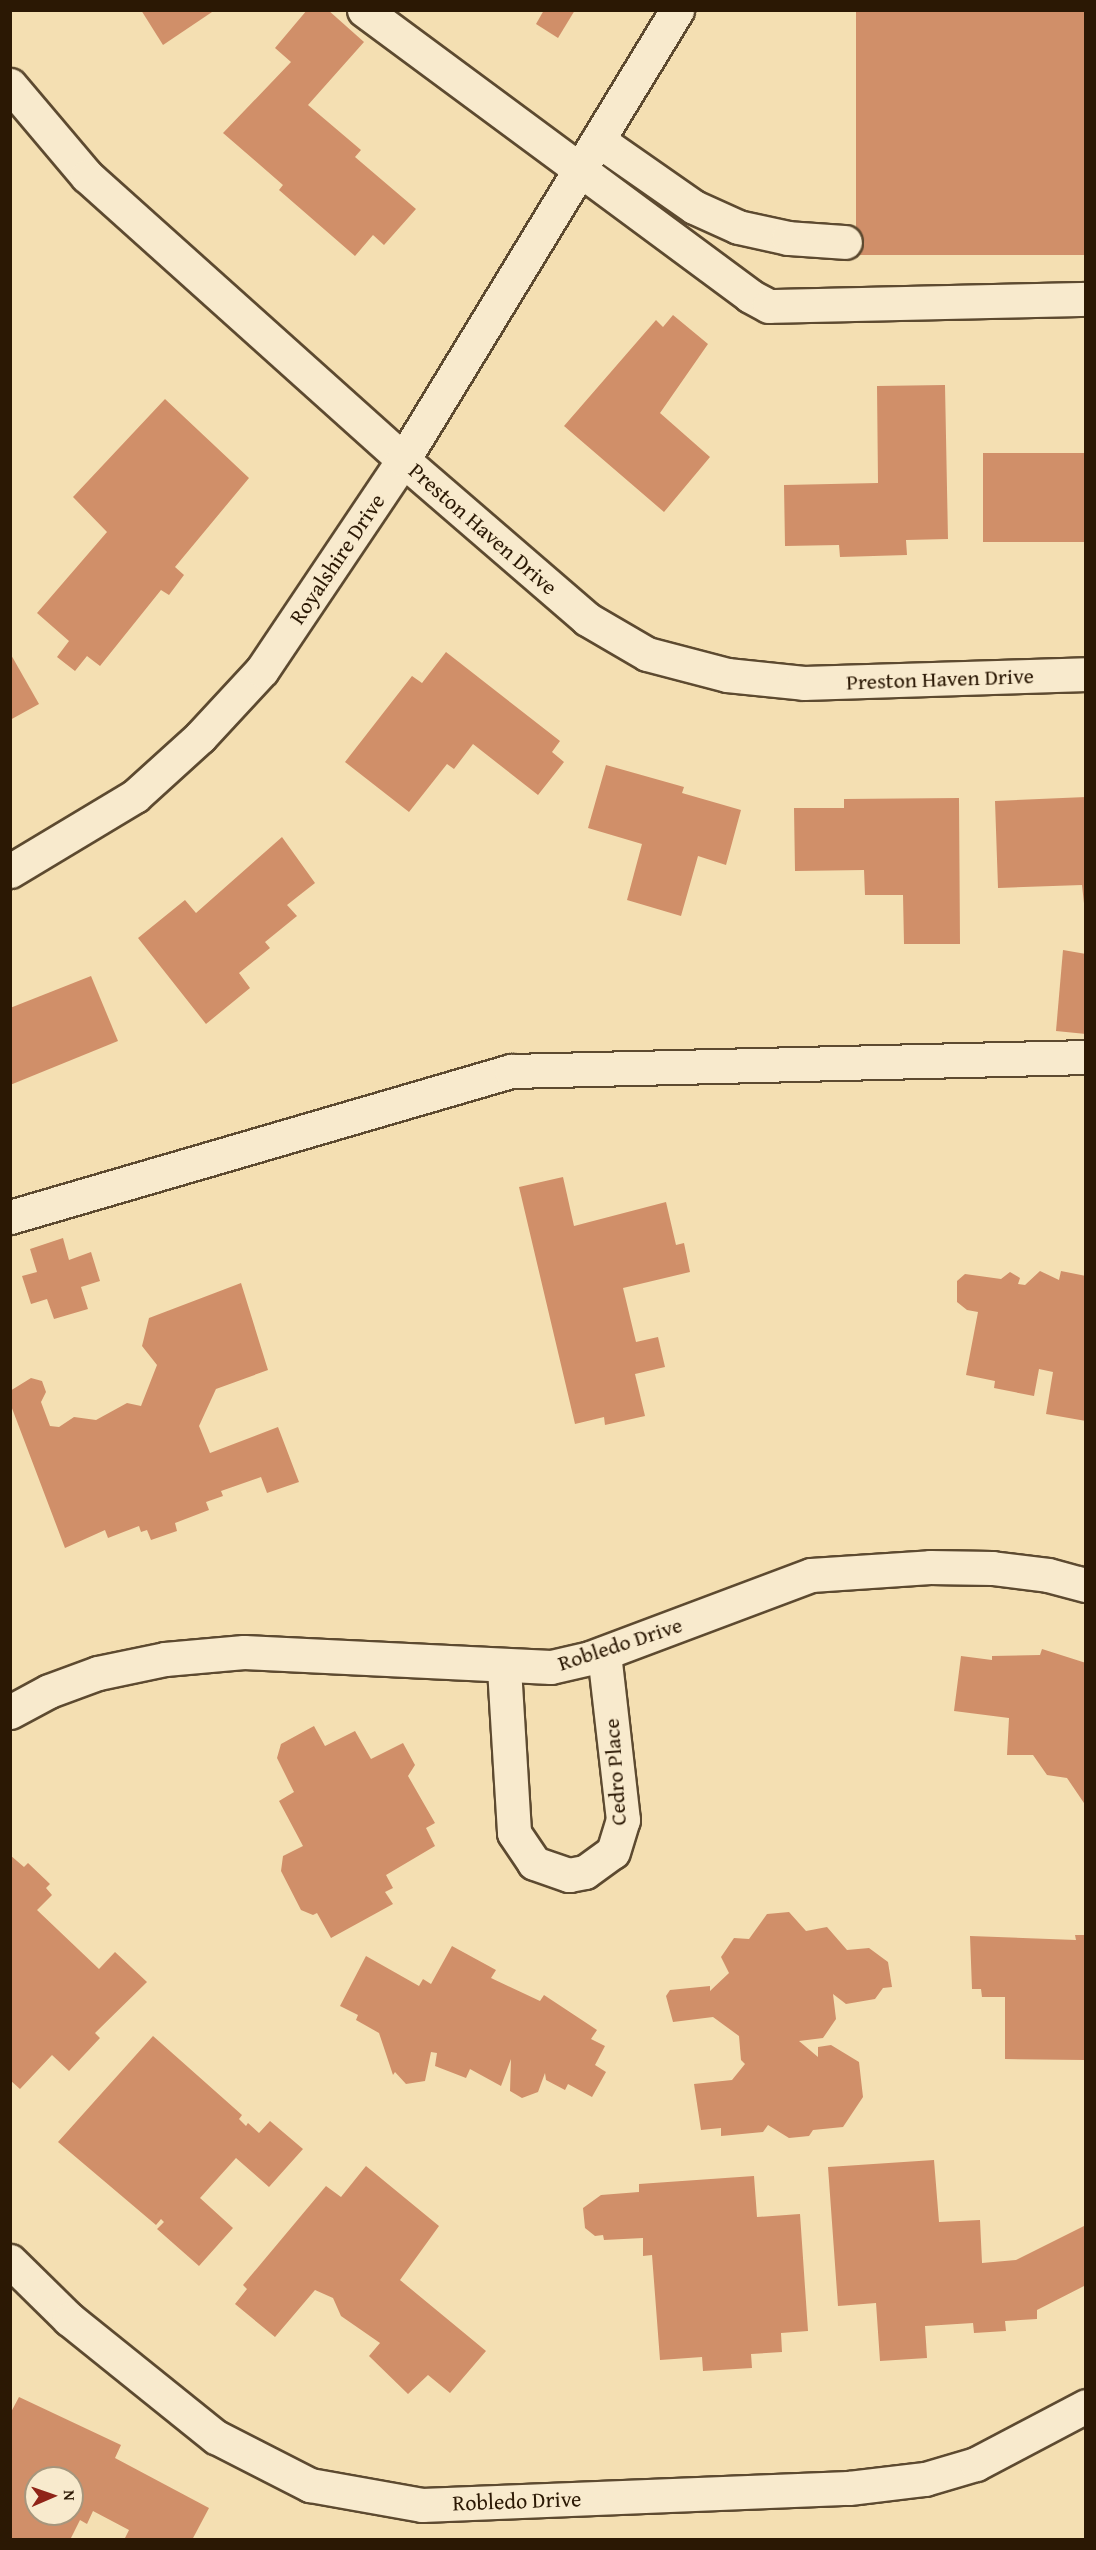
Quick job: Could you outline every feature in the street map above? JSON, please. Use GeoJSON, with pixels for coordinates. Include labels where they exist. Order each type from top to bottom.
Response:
{"type":"FeatureCollection","features":[{"type":"Feature","properties":{"kind":"street"},"geometry":{"type":"LineString","coordinates":[[364,10],[750,296],[769,306],[1086,299]]}},
{"type":"Feature","properties":{"kind":"street","name":"Royalshire Drive"},"geometry":{"type":"LineString","coordinates":[[10,871],[135,796],[200,737],[261,670],[404,460],[677,10]]}},
{"type":"Feature","properties":{"kind":"street","name":"Preston Haven Drive"},"geometry":{"type":"LineString","coordinates":[[10,85],[87,176],[404,460],[587,619],[647,654],[727,675],[804,683],[1086,674]]}},
{"type":"Feature","properties":{"kind":"street"},"geometry":{"type":"LineString","coordinates":[[598,140],[694,207],[738,227],[788,238],[845,242]]}},
{"type":"Feature","properties":{"kind":"street"},"geometry":{"type":"LineString","coordinates":[[10,1217],[511,1071],[1086,1057]]}},
{"type":"Feature","properties":{"kind":"street","name":"Robledo Drive"},"geometry":{"type":"LineString","coordinates":[[10,1712],[48,1691],[98,1673],[165,1659],[244,1652],[504,1668],[551,1667],[604,1653],[811,1575],[930,1567],[992,1568],[1048,1575],[1086,1585]]}},
{"type":"Feature","properties":{"kind":"street","name":"Cedro Place"},"geometry":{"type":"LineString","coordinates":[[504,1668],[514,1833],[534,1863],[569,1875],[585,1872],[613,1852],[623,1820],[604,1653]]}},
{"type":"Feature","properties":{"kind":"street","name":"Robledo Drive"},"geometry":{"type":"LineString","coordinates":[[10,2261],[69,2319],[216,2437],[252,2458],[310,2485],[422,2505],[849,2488],[926,2479],[976,2464],[1086,2406]]}},
{"type":"Feature","properties":{"kind":"building"},"geometry":{"type":"Polygon","coordinates":[[[141,10],[215,10],[163,45],[141,10]]]}},
{"type":"Feature","properties":{"kind":"building"},"geometry":{"type":"Polygon","coordinates":[[[307,10],[328,10],[364,42],[308,105],[361,150],[355,157],[416,209],[384,245],[373,235],[355,256],[279,190],[283,185],[223,133],[291,62],[275,48],[307,10]]]}},
{"type":"Feature","properties":{"kind":"building"},"geometry":{"type":"Polygon","coordinates":[[[544,10],[575,10],[558,38],[536,24],[544,10]]]}},
{"type":"Feature","properties":{"kind":"building"},"geometry":{"type":"Polygon","coordinates":[[[856,10],[1086,10],[1086,255],[856,255],[856,10]]]}},
{"type":"Feature","properties":{"kind":"building"},"geometry":{"type":"Polygon","coordinates":[[[673,315],[708,344],[660,413],[710,457],[664,512],[564,426],[656,320],[663,327],[673,315]]]}},
{"type":"Feature","properties":{"kind":"building"},"geometry":{"type":"Polygon","coordinates":[[[945,385],[948,539],[906,540],[907,555],[840,557],[839,545],[785,546],[784,485],[878,483],[877,386],[945,385]]]}},
{"type":"Feature","properties":{"kind":"building"},"geometry":{"type":"Polygon","coordinates":[[[165,399],[249,478],[175,567],[184,575],[169,595],[161,590],[100,666],[87,656],[75,671],[57,657],[69,641],[37,613],[107,532],[73,497],[165,399]]]}},
{"type":"Feature","properties":{"kind":"building"},"geometry":{"type":"Polygon","coordinates":[[[983,453],[1086,453],[1086,542],[983,542],[983,453]]]}},
{"type":"Feature","properties":{"kind":"building"},"geometry":{"type":"Polygon","coordinates":[[[446,652],[560,741],[552,752],[564,762],[538,795],[473,744],[454,769],[447,764],[409,812],[345,762],[412,676],[422,683],[446,652]]]}},
{"type":"Feature","properties":{"kind":"building"},"geometry":{"type":"Polygon","coordinates":[[[10,653],[39,704],[10,720],[10,653]]]}},
{"type":"Feature","properties":{"kind":"building"},"geometry":{"type":"Polygon","coordinates":[[[606,765],[684,787],[682,793],[741,810],[726,865],[698,856],[681,916],[627,900],[642,844],[588,828],[606,765]]]}},
{"type":"Feature","properties":{"kind":"building"},"geometry":{"type":"Polygon","coordinates":[[[1086,797],[1086,922],[1082,885],[998,888],[995,801],[1086,797]]]}},
{"type":"Feature","properties":{"kind":"building"},"geometry":{"type":"Polygon","coordinates":[[[959,798],[960,944],[904,944],[903,895],[865,895],[864,870],[795,871],[794,808],[844,808],[844,799],[959,798]]]}},
{"type":"Feature","properties":{"kind":"building"},"geometry":{"type":"Polygon","coordinates":[[[282,837],[315,883],[287,905],[297,916],[265,942],[270,948],[239,973],[250,988],[206,1024],[138,938],[185,900],[196,913],[282,837]]]}},
{"type":"Feature","properties":{"kind":"building"},"geometry":{"type":"Polygon","coordinates":[[[1063,950],[1086,954],[1086,1034],[1056,1031],[1063,950]]]}},
{"type":"Feature","properties":{"kind":"building"},"geometry":{"type":"Polygon","coordinates":[[[91,976],[118,1041],[10,1085],[10,1008],[91,976]]]}},
{"type":"Feature","properties":{"kind":"building"},"geometry":{"type":"Polygon","coordinates":[[[563,1177],[574,1226],[666,1202],[676,1245],[684,1243],[690,1272],[623,1288],[636,1342],[658,1337],[665,1367],[635,1374],[645,1416],[605,1425],[604,1417],[575,1424],[519,1187],[563,1177]]]}},
{"type":"Feature","properties":{"kind":"building"},"geometry":{"type":"Polygon","coordinates":[[[63,1238],[69,1260],[91,1252],[100,1281],[81,1287],[88,1309],[54,1319],[47,1299],[31,1304],[22,1276],[37,1272],[30,1249],[63,1238]]]}},
{"type":"Feature","properties":{"kind":"building"},"geometry":{"type":"Polygon","coordinates":[[[1040,1271],[1059,1280],[1061,1271],[1086,1276],[1086,1421],[1046,1414],[1053,1372],[1039,1369],[1034,1396],[994,1388],[995,1381],[966,1375],[978,1312],[967,1310],[957,1302],[957,1281],[965,1274],[1001,1279],[1010,1272],[1020,1278],[1018,1284],[1025,1285],[1040,1271]]]}},
{"type":"Feature","properties":{"kind":"building"},"geometry":{"type":"Polygon","coordinates":[[[241,1283],[268,1370],[216,1389],[199,1426],[210,1453],[278,1427],[299,1482],[267,1493],[261,1477],[221,1491],[223,1496],[206,1502],[209,1510],[175,1523],[177,1531],[151,1540],[147,1530],[141,1532],[139,1526],[108,1538],[105,1530],[65,1548],[10,1403],[10,1391],[31,1378],[42,1381],[46,1392],[41,1402],[50,1426],[59,1427],[74,1417],[96,1420],[127,1403],[141,1406],[157,1365],[142,1346],[149,1318],[241,1283]]]}},
{"type":"Feature","properties":{"kind":"building"},"geometry":{"type":"Polygon","coordinates":[[[1042,1649],[1086,1663],[1086,1806],[1067,1778],[1047,1775],[1033,1755],[1007,1755],[1009,1718],[954,1711],[961,1656],[992,1660],[992,1656],[1040,1655],[1042,1649]]]}},
{"type":"Feature","properties":{"kind":"building"},"geometry":{"type":"Polygon","coordinates":[[[314,1726],[325,1746],[355,1731],[371,1759],[403,1743],[415,1765],[408,1776],[435,1823],[426,1828],[435,1846],[386,1875],[393,1888],[385,1892],[393,1904],[331,1938],[317,1913],[313,1915],[301,1910],[281,1871],[283,1856],[303,1846],[279,1801],[294,1792],[277,1758],[281,1744],[314,1726]]]}},
{"type":"Feature","properties":{"kind":"building"},"geometry":{"type":"Polygon","coordinates":[[[10,1855],[24,1867],[28,1863],[50,1884],[46,1888],[52,1895],[37,1910],[99,1969],[115,1952],[147,1982],[95,2033],[100,2038],[69,2071],[52,2055],[20,2089],[10,2080],[10,1855]]]}},
{"type":"Feature","properties":{"kind":"building"},"geometry":{"type":"Polygon","coordinates":[[[789,1912],[806,1931],[827,1927],[847,1950],[869,1948],[888,1962],[892,1987],[883,1988],[875,1999],[846,2004],[833,1994],[836,2019],[823,2038],[799,2041],[818,2057],[818,2047],[831,2045],[859,2062],[863,2097],[843,2127],[813,2130],[809,2136],[789,2138],[768,2125],[763,2132],[721,2136],[721,2128],[701,2130],[694,2084],[732,2080],[745,2064],[741,2060],[739,2036],[713,2017],[673,2022],[666,1996],[670,1990],[710,1986],[710,1991],[729,1973],[721,1957],[734,1938],[749,1939],[767,1914],[789,1912]]]}},
{"type":"Feature","properties":{"kind":"building"},"geometry":{"type":"Polygon","coordinates":[[[1075,1935],[1086,1935],[1086,2060],[1005,2059],[1005,1997],[982,1997],[981,1989],[972,1989],[970,1936],[1076,1940],[1075,1935]]]}},
{"type":"Feature","properties":{"kind":"building"},"geometry":{"type":"Polygon","coordinates":[[[452,1946],[496,1970],[491,1978],[540,2001],[544,1995],[597,2030],[591,2039],[605,2046],[595,2065],[606,2072],[592,2097],[568,2084],[565,2090],[546,2080],[545,2073],[538,2092],[522,2098],[510,2091],[511,2059],[501,2086],[470,2069],[466,2078],[435,2066],[437,2053],[431,2052],[425,2081],[406,2084],[395,2072],[393,2075],[379,2033],[356,2020],[358,2015],[340,2006],[366,1956],[419,1986],[423,1979],[431,1984],[452,1946]]]}},
{"type":"Feature","properties":{"kind":"building"},"geometry":{"type":"Polygon","coordinates":[[[153,2036],[242,2115],[239,2119],[246,2126],[248,2123],[259,2133],[270,2121],[303,2149],[269,2187],[236,2158],[200,2198],[233,2228],[199,2266],[157,2229],[164,2222],[161,2219],[156,2225],[58,2142],[153,2036]]]}},
{"type":"Feature","properties":{"kind":"building"},"geometry":{"type":"Polygon","coordinates":[[[934,2160],[939,2222],[980,2220],[982,2263],[1016,2260],[1084,2226],[1086,2285],[1037,2310],[1037,2319],[1005,2321],[1006,2331],[974,2333],[973,2323],[925,2326],[927,2358],[880,2361],[876,2303],[838,2306],[828,2167],[934,2160]]]}},
{"type":"Feature","properties":{"kind":"building"},"geometry":{"type":"Polygon","coordinates":[[[366,2166],[439,2226],[400,2280],[486,2351],[450,2393],[428,2375],[408,2394],[369,2356],[380,2343],[341,2316],[333,2298],[315,2290],[275,2337],[235,2304],[247,2289],[243,2285],[326,2186],[341,2197],[366,2166]]]}},
{"type":"Feature","properties":{"kind":"building"},"geometry":{"type":"Polygon","coordinates":[[[754,2176],[757,2217],[800,2214],[808,2331],[781,2333],[782,2352],[751,2354],[752,2368],[703,2371],[702,2357],[660,2360],[652,2255],[643,2256],[643,2238],[604,2240],[603,2235],[595,2236],[585,2228],[583,2208],[601,2195],[639,2192],[639,2184],[754,2176]]]}},
{"type":"Feature","properties":{"kind":"building"},"geometry":{"type":"Polygon","coordinates":[[[19,2397],[121,2445],[115,2458],[209,2508],[192,2540],[124,2540],[129,2530],[93,2511],[87,2524],[84,2522],[84,2466],[24,2466],[24,2526],[77,2526],[70,2540],[10,2540],[10,2414],[19,2397]]]}}]}
